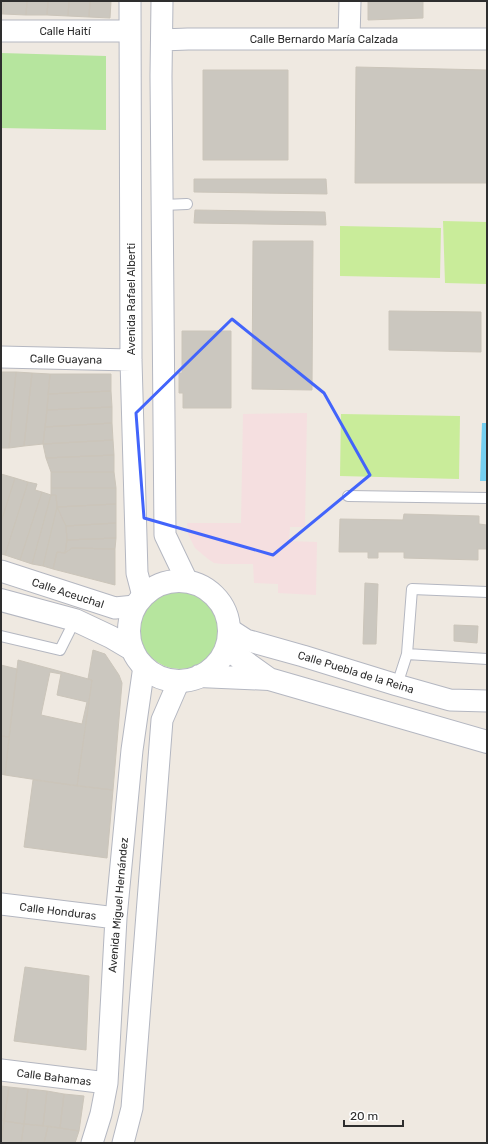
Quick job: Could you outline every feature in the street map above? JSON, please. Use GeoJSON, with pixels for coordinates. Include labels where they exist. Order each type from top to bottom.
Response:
{"type":"FeatureCollection","features":[{"type":"Feature","properties":{"kind":"street","name":"Avenida Rafael Alberti"},"geometry":{"type":"LineString","coordinates":[[130,1],[131,360],[138,573],[136,606]]}},
{"type":"Feature","properties":{"kind":"street"},"geometry":{"type":"LineString","coordinates":[[162,1],[162,331],[165,535],[187,581]]}},
{"type":"Feature","properties":{"kind":"street"},"geometry":{"type":"LineString","coordinates":[[349,39],[350,1]]}},
{"type":"Feature","properties":{"kind":"street","name":"Calle Haití"},"geometry":{"type":"LineString","coordinates":[[1,31],[130,31]]}},
{"type":"Feature","properties":{"kind":"street","name":"Calle Bernardo María Calzada"},"geometry":{"type":"LineString","coordinates":[[162,40],[487,39]]}},
{"type":"Feature","properties":{"kind":"street","name":"Calle Guayana"},"geometry":{"type":"LineString","coordinates":[[1,358],[131,360]]}},
{"type":"Feature","properties":{"kind":"street","name":"Calle Aceuchal"},"geometry":{"type":"LineString","coordinates":[[1,572],[115,608],[136,606]]}},
{"type":"Feature","properties":{"kind":"street"},"geometry":{"type":"LineString","coordinates":[[123,1143],[132,1108],[162,720],[189,678],[210,669],[220,660],[227,639],[226,613],[217,598],[203,587],[187,581],[171,581],[156,586],[136,606],[130,640],[138,658],[154,674],[166,679],[189,678],[269,679],[487,742]]}},
{"type":"Feature","properties":{"kind":"street","name":"Calle Aceuchal"},"geometry":{"type":"LineString","coordinates":[[1,600],[75,620],[111,637],[138,658]]}},
{"type":"Feature","properties":{"kind":"street","name":"Calle Aceuchal"},"geometry":{"type":"LineString","coordinates":[[75,620],[98,621],[136,606]]}},
{"type":"Feature","properties":{"kind":"street"},"geometry":{"type":"LineString","coordinates":[[227,639],[269,679]]}},
{"type":"Feature","properties":{"kind":"street","name":"Calle Puebla de la Reina"},"geometry":{"type":"LineString","coordinates":[[227,639],[246,640],[450,700],[487,701]]}},
{"type":"Feature","properties":{"kind":"street","name":"Avenida Miguel Hernández"},"geometry":{"type":"LineString","coordinates":[[92,1143],[101,1114],[107,1084],[116,918],[132,750],[138,658]]}},
{"type":"Feature","properties":{"kind":"street","name":"Calle Honduras"},"geometry":{"type":"LineString","coordinates":[[1,904],[116,918]]}},
{"type":"Feature","properties":{"kind":"street","name":"Calle Bahamas"},"geometry":{"type":"LineString","coordinates":[[1,1070],[107,1084]]}},
{"type":"Feature","properties":{"kind":"lane"},"geometry":{"type":"LineString","coordinates":[[163,205],[187,204]]}},
{"type":"Feature","properties":{"kind":"lane"},"geometry":{"type":"LineString","coordinates":[[348,496],[487,498]]}},
{"type":"Feature","properties":{"kind":"lane"},"geometry":{"type":"LineString","coordinates":[[397,685],[407,654],[412,589],[487,592]]}},
{"type":"Feature","properties":{"kind":"lane"},"geometry":{"type":"LineString","coordinates":[[1,636],[60,650],[75,620]]}},
{"type":"Feature","properties":{"kind":"lane"},"geometry":{"type":"LineString","coordinates":[[407,654],[487,659]]}},
{"type":"Feature","properties":{"kind":"highlighted area"},"geometry":{"type":"Polygon","coordinates":[[[232,319],[324,393],[370,475],[273,555],[144,518],[136,413],[232,319]]]}},
{"type":"Feature","properties":{"kind":"shaded area"},"geometry":{"type":"Polygon","coordinates":[[[307,413],[305,527],[290,527],[289,541],[317,542],[316,595],[278,593],[278,584],[254,583],[253,564],[222,564],[214,563],[208,559],[195,548],[188,534],[187,523],[241,523],[243,414],[307,413]]]}},
{"type":"Feature","properties":{"kind":"green space"},"geometry":{"type":"Polygon","coordinates":[[[1,53],[106,56],[106,130],[1,128],[1,53]]]}},
{"type":"Feature","properties":{"kind":"green space"},"geometry":{"type":"Polygon","coordinates":[[[443,221],[487,222],[487,284],[445,283],[443,221]]]}},
{"type":"Feature","properties":{"kind":"green space"},"geometry":{"type":"Polygon","coordinates":[[[340,226],[441,228],[440,278],[340,276],[340,226]]]}},
{"type":"Feature","properties":{"kind":"green space"},"geometry":{"type":"Polygon","coordinates":[[[341,414],[460,416],[459,479],[340,476],[341,414]]]}},
{"type":"Feature","properties":{"kind":"green space"},"geometry":{"type":"Polygon","coordinates":[[[172,587],[188,587],[203,594],[214,605],[221,620],[221,636],[218,644],[209,657],[196,666],[188,669],[172,669],[157,662],[146,651],[139,636],[139,620],[146,605],[157,594],[172,587]]]}},
{"type":"Feature","properties":{"kind":"water"},"geometry":{"type":"Polygon","coordinates":[[[482,423],[487,423],[487,481],[480,481],[482,423]]]}},
{"type":"Feature","properties":{"kind":"building"},"geometry":{"type":"Polygon","coordinates":[[[1,1],[4,1],[3,14],[1,14],[1,1]]]}},
{"type":"Feature","properties":{"kind":"building"},"geometry":{"type":"Polygon","coordinates":[[[4,1],[27,1],[26,15],[3,14],[4,1]]]}},
{"type":"Feature","properties":{"kind":"building"},"geometry":{"type":"Polygon","coordinates":[[[27,1],[48,1],[47,15],[26,15],[27,1]]]}},
{"type":"Feature","properties":{"kind":"building"},"geometry":{"type":"Polygon","coordinates":[[[48,1],[69,1],[68,16],[47,15],[48,1]]]}},
{"type":"Feature","properties":{"kind":"building"},"geometry":{"type":"Polygon","coordinates":[[[69,1],[90,1],[89,17],[68,16],[69,1]]]}},
{"type":"Feature","properties":{"kind":"building"},"geometry":{"type":"Polygon","coordinates":[[[90,1],[111,1],[110,18],[89,17],[90,1]]]}},
{"type":"Feature","properties":{"kind":"building"},"geometry":{"type":"Polygon","coordinates":[[[368,1],[423,1],[423,18],[368,20],[368,1]]]}},
{"type":"Feature","properties":{"kind":"building"},"geometry":{"type":"Polygon","coordinates":[[[356,67],[487,70],[487,183],[355,183],[356,67]]]}},
{"type":"Feature","properties":{"kind":"building"},"geometry":{"type":"Polygon","coordinates":[[[203,70],[288,70],[288,160],[203,160],[203,70]]]}},
{"type":"Feature","properties":{"kind":"building"},"geometry":{"type":"Polygon","coordinates":[[[194,179],[326,179],[327,194],[194,192],[194,179]]]}},
{"type":"Feature","properties":{"kind":"building"},"geometry":{"type":"Polygon","coordinates":[[[195,210],[325,212],[326,225],[194,223],[195,210]]]}},
{"type":"Feature","properties":{"kind":"building"},"geometry":{"type":"Polygon","coordinates":[[[253,241],[313,241],[312,390],[252,389],[253,241]]]}},
{"type":"Feature","properties":{"kind":"building"},"geometry":{"type":"Polygon","coordinates":[[[389,311],[481,312],[481,352],[389,350],[389,311]]]}},
{"type":"Feature","properties":{"kind":"building"},"geometry":{"type":"Polygon","coordinates":[[[182,331],[231,331],[231,408],[183,408],[183,393],[179,393],[179,373],[182,373],[182,331]]]}},
{"type":"Feature","properties":{"kind":"building"},"geometry":{"type":"Polygon","coordinates":[[[2,372],[16,372],[9,448],[1,448],[2,372]]]}},
{"type":"Feature","properties":{"kind":"building"},"geometry":{"type":"Polygon","coordinates":[[[16,372],[32,373],[24,446],[9,448],[16,372]]]}},
{"type":"Feature","properties":{"kind":"building"},"geometry":{"type":"Polygon","coordinates":[[[32,373],[50,374],[47,410],[43,444],[24,446],[32,373]]]}},
{"type":"Feature","properties":{"kind":"building"},"geometry":{"type":"Polygon","coordinates":[[[50,374],[111,374],[111,391],[48,394],[50,374]]]}},
{"type":"Feature","properties":{"kind":"building"},"geometry":{"type":"Polygon","coordinates":[[[111,391],[112,407],[47,410],[48,394],[111,391]]]}},
{"type":"Feature","properties":{"kind":"building"},"geometry":{"type":"Polygon","coordinates":[[[112,407],[112,423],[45,427],[47,410],[112,407]]]}},
{"type":"Feature","properties":{"kind":"building"},"geometry":{"type":"Polygon","coordinates":[[[112,423],[113,440],[43,444],[45,427],[112,423]]]}},
{"type":"Feature","properties":{"kind":"building"},"geometry":{"type":"Polygon","coordinates":[[[113,440],[114,455],[46,458],[43,444],[113,440]]]}},
{"type":"Feature","properties":{"kind":"building"},"geometry":{"type":"Polygon","coordinates":[[[114,455],[114,472],[51,472],[46,458],[114,455]]]}},
{"type":"Feature","properties":{"kind":"building"},"geometry":{"type":"Polygon","coordinates":[[[51,472],[114,472],[116,488],[51,488],[51,472]]]}},
{"type":"Feature","properties":{"kind":"building"},"geometry":{"type":"Polygon","coordinates":[[[1,474],[15,478],[1,522],[1,474]]]}},
{"type":"Feature","properties":{"kind":"building"},"geometry":{"type":"Polygon","coordinates":[[[15,478],[28,482],[5,555],[1,554],[1,522],[15,478]]]}},
{"type":"Feature","properties":{"kind":"building"},"geometry":{"type":"Polygon","coordinates":[[[28,482],[37,484],[35,490],[42,492],[20,560],[5,555],[28,482]]]}},
{"type":"Feature","properties":{"kind":"building"},"geometry":{"type":"Polygon","coordinates":[[[51,488],[116,488],[116,504],[57,507],[56,495],[51,495],[51,488]]]}},
{"type":"Feature","properties":{"kind":"building"},"geometry":{"type":"Polygon","coordinates":[[[42,492],[51,495],[32,564],[20,560],[42,492]]]}},
{"type":"Feature","properties":{"kind":"building"},"geometry":{"type":"Polygon","coordinates":[[[51,495],[56,495],[57,507],[43,566],[32,564],[51,495]]]}},
{"type":"Feature","properties":{"kind":"building"},"geometry":{"type":"Polygon","coordinates":[[[116,504],[116,523],[66,526],[57,507],[116,504]]]}},
{"type":"Feature","properties":{"kind":"building"},"geometry":{"type":"Polygon","coordinates":[[[57,507],[66,526],[67,540],[65,553],[57,552],[53,569],[43,566],[57,507]]]}},
{"type":"Feature","properties":{"kind":"building"},"geometry":{"type":"Polygon","coordinates":[[[404,514],[479,516],[479,524],[487,525],[487,549],[478,549],[478,560],[404,558],[404,552],[378,552],[378,558],[368,558],[368,552],[339,552],[340,519],[403,520],[404,514]]]}},
{"type":"Feature","properties":{"kind":"building"},"geometry":{"type":"Polygon","coordinates":[[[116,523],[116,538],[67,540],[66,526],[116,523]]]}},
{"type":"Feature","properties":{"kind":"building"},"geometry":{"type":"Polygon","coordinates":[[[116,538],[115,549],[72,548],[65,553],[67,540],[116,538]]]}},
{"type":"Feature","properties":{"kind":"building"},"geometry":{"type":"Polygon","coordinates":[[[72,548],[115,549],[115,585],[53,569],[57,552],[65,553],[72,548]]]}},
{"type":"Feature","properties":{"kind":"building"},"geometry":{"type":"Polygon","coordinates":[[[365,583],[378,584],[376,644],[363,644],[365,583]]]}},
{"type":"Feature","properties":{"kind":"building"},"geometry":{"type":"Polygon","coordinates":[[[454,625],[478,626],[477,643],[454,641],[454,625]]]}},
{"type":"Feature","properties":{"kind":"building"},"geometry":{"type":"Polygon","coordinates":[[[93,650],[105,654],[119,675],[122,683],[113,790],[77,786],[92,680],[88,679],[93,650]]]}},
{"type":"Feature","properties":{"kind":"building"},"geometry":{"type":"Polygon","coordinates":[[[18,660],[92,680],[77,786],[5,775],[18,660]],[[50,672],[41,715],[82,724],[87,702],[57,695],[61,674],[50,672]]]}},
{"type":"Feature","properties":{"kind":"building"},"geometry":{"type":"Polygon","coordinates":[[[1,665],[17,669],[9,737],[1,736],[1,665]]]}},
{"type":"Feature","properties":{"kind":"building"},"geometry":{"type":"Polygon","coordinates":[[[1,736],[9,737],[5,775],[1,774],[1,736]]]}},
{"type":"Feature","properties":{"kind":"building"},"geometry":{"type":"Polygon","coordinates":[[[33,780],[113,790],[107,858],[24,847],[33,780]]]}},
{"type":"Feature","properties":{"kind":"building"},"geometry":{"type":"Polygon","coordinates":[[[25,967],[89,976],[86,1050],[14,1041],[25,967]]]}},
{"type":"Feature","properties":{"kind":"building"},"geometry":{"type":"Polygon","coordinates":[[[1,1086],[9,1087],[4,1121],[1,1120],[1,1086]]]}},
{"type":"Feature","properties":{"kind":"building"},"geometry":{"type":"Polygon","coordinates":[[[9,1087],[28,1089],[24,1124],[4,1121],[9,1087]]]}},
{"type":"Feature","properties":{"kind":"building"},"geometry":{"type":"Polygon","coordinates":[[[28,1089],[47,1091],[43,1126],[24,1124],[28,1089]]]}},
{"type":"Feature","properties":{"kind":"building"},"geometry":{"type":"Polygon","coordinates":[[[47,1091],[64,1094],[60,1128],[43,1126],[47,1091]]]}},
{"type":"Feature","properties":{"kind":"building"},"geometry":{"type":"Polygon","coordinates":[[[64,1094],[84,1096],[79,1131],[60,1128],[64,1094]]]}},
{"type":"Feature","properties":{"kind":"building"},"geometry":{"type":"Polygon","coordinates":[[[1,1120],[4,1121],[1,1142],[1,1120]]]}},
{"type":"Feature","properties":{"kind":"building"},"geometry":{"type":"Polygon","coordinates":[[[4,1121],[24,1124],[21,1143],[1,1143],[4,1121]]]}},
{"type":"Feature","properties":{"kind":"building"},"geometry":{"type":"Polygon","coordinates":[[[24,1124],[48,1126],[44,1143],[21,1143],[24,1124]]]}},
{"type":"Feature","properties":{"kind":"building"},"geometry":{"type":"Polygon","coordinates":[[[48,1126],[79,1131],[75,1143],[44,1143],[48,1126]]]}}]}
